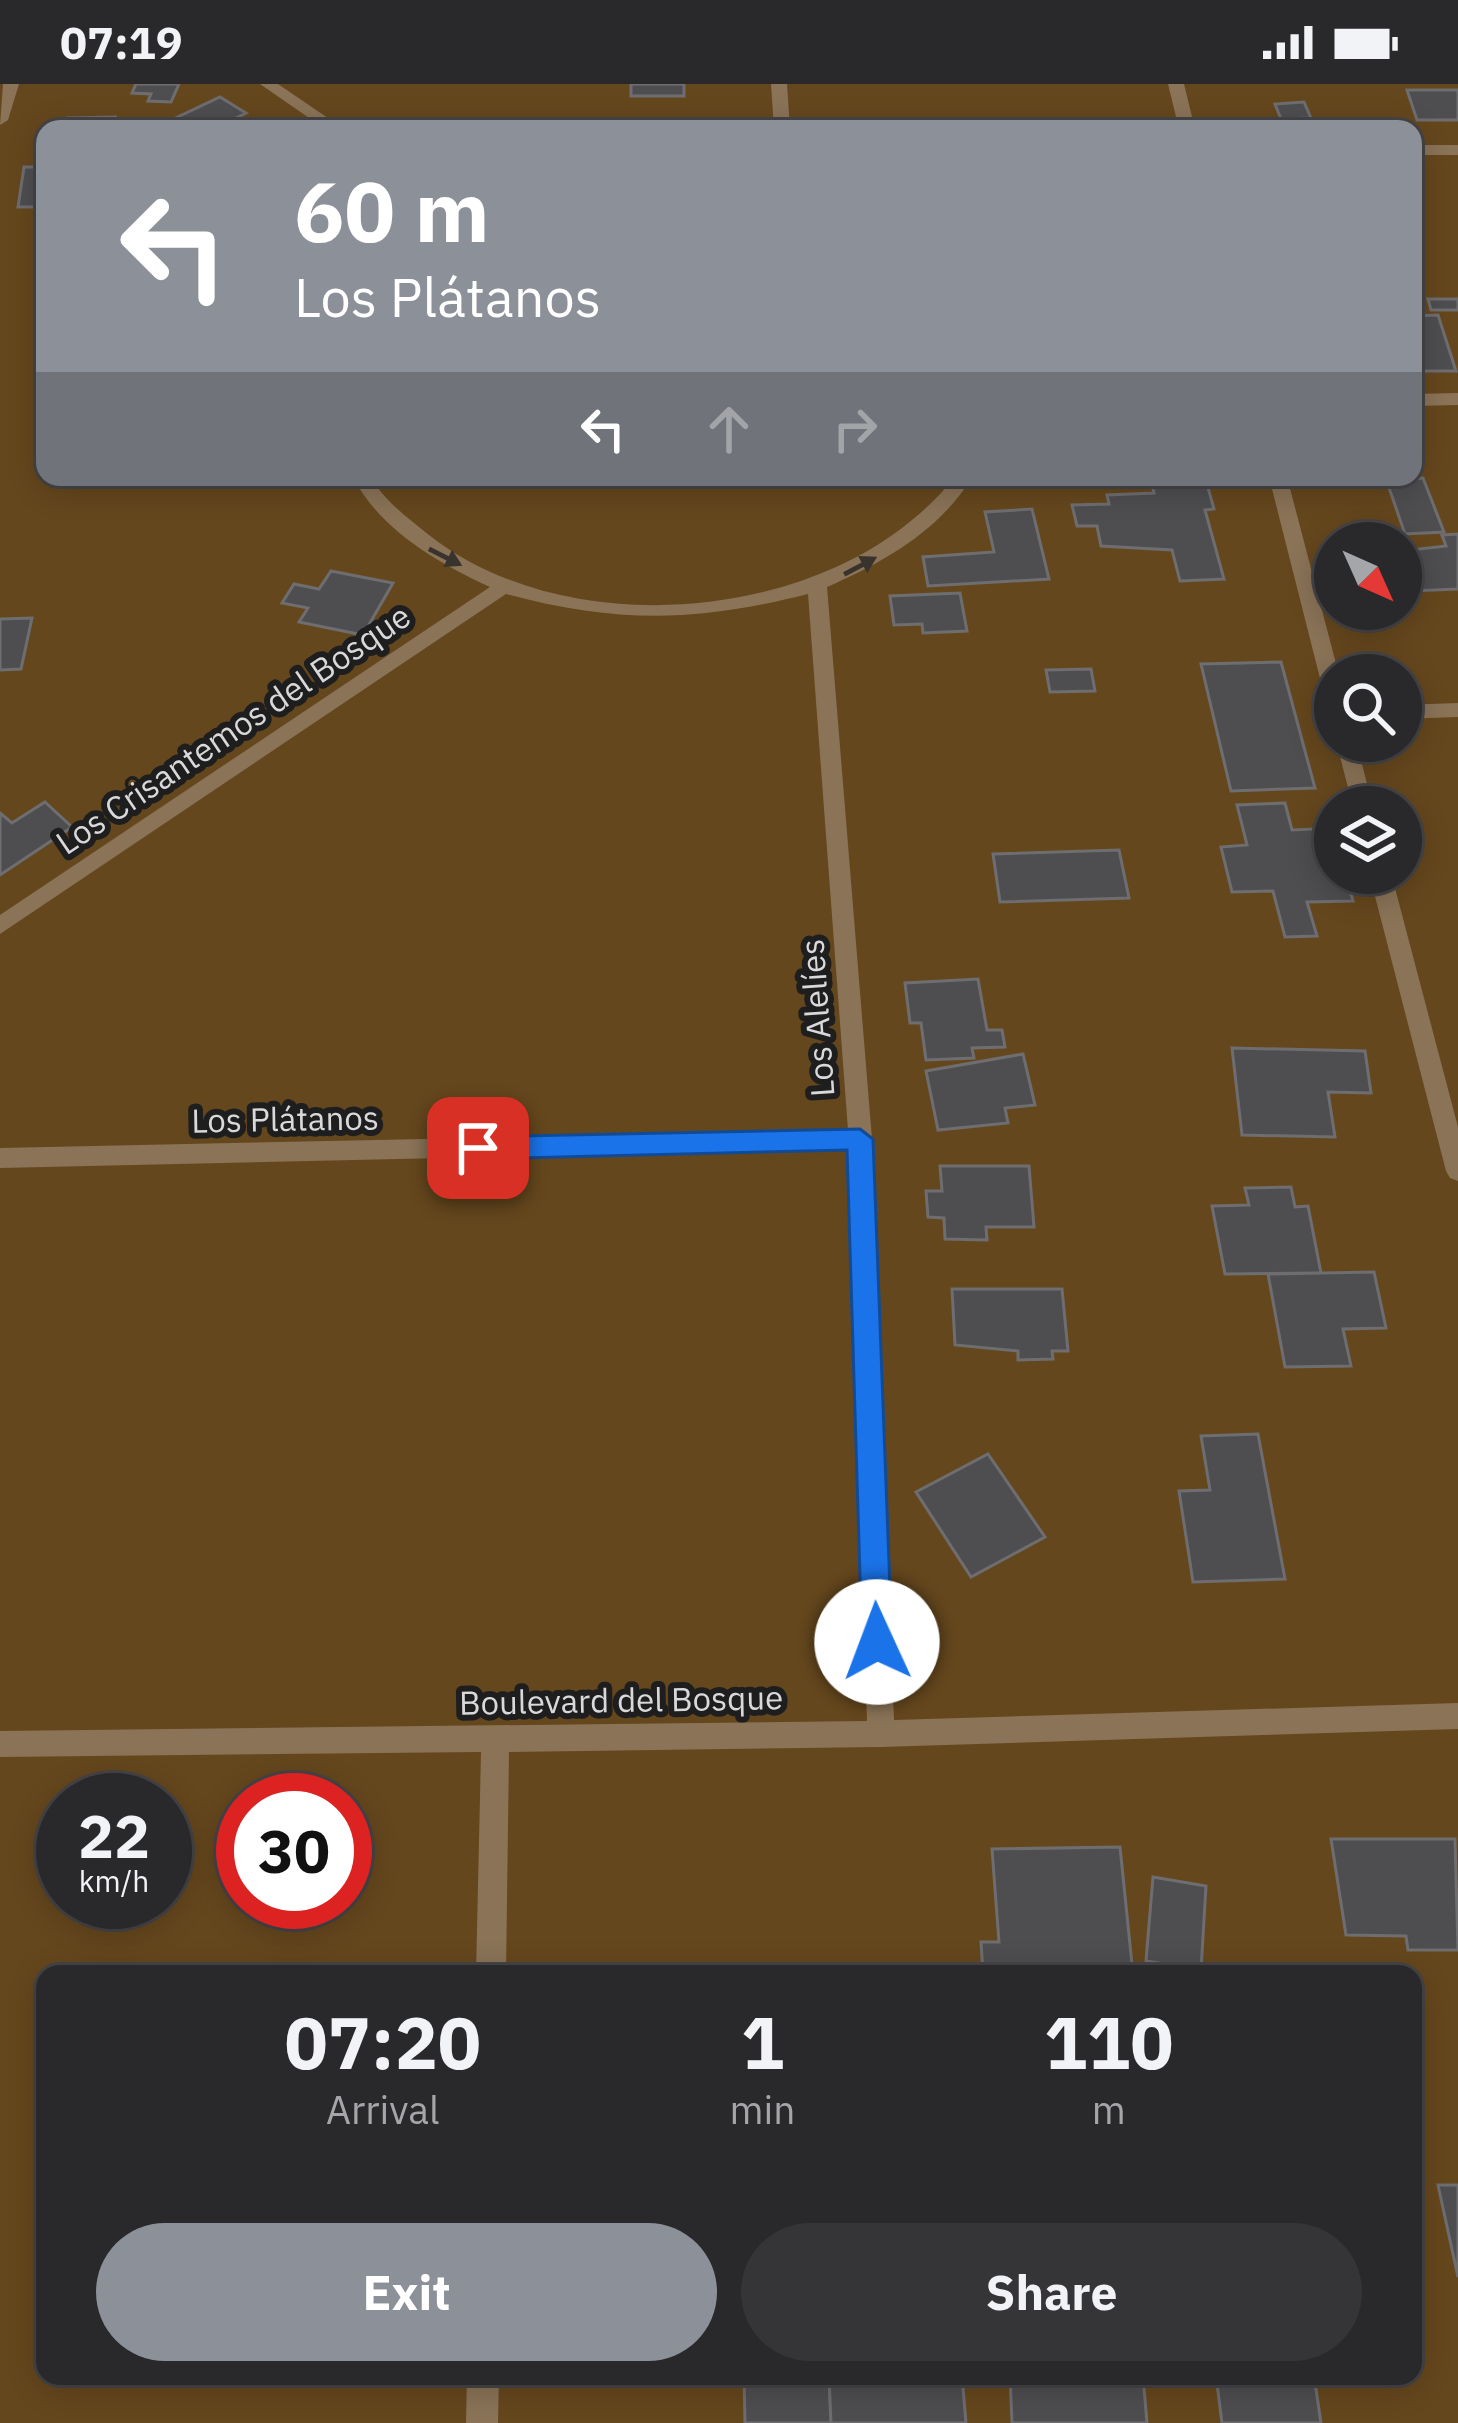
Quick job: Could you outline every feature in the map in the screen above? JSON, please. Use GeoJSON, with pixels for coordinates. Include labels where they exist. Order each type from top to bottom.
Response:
{"type":"FeatureCollection","features":[{"type":"Feature","properties":{"kind":"street"},"geometry":{"type":"LineString","coordinates":[[0,120],[11,84]]}},
{"type":"Feature","properties":{"kind":"street"},"geometry":{"type":"LineString","coordinates":[[268,84],[322,120]]}},
{"type":"Feature","properties":{"kind":"street"},"geometry":{"type":"LineString","coordinates":[[778,84],[781,120]]}},
{"type":"Feature","properties":{"kind":"street"},"geometry":{"type":"LineString","coordinates":[[1176,84],[1185,120]]}},
{"type":"Feature","properties":{"kind":"street"},"geometry":{"type":"LineString","coordinates":[[1422,150],[1458,150]]}},
{"type":"Feature","properties":{"kind":"street"},"geometry":{"type":"LineString","coordinates":[[1422,400],[1458,399]]}},
{"type":"Feature","properties":{"kind":"street"},"geometry":{"type":"LineString","coordinates":[[370,486],[421,544],[503,587],[612,610],[718,609],[817,586],[904,541],[955,486]]}},
{"type":"Feature","properties":{"kind":"street"},"geometry":{"type":"LineString","coordinates":[[1280,486],[1324,654]]}},
{"type":"Feature","properties":{"kind":"street","name":"Los Alelíes"},"geometry":{"type":"LineString","coordinates":[[817,586],[860,1139],[880,1733]]}},
{"type":"Feature","properties":{"kind":"street","name":"Los Crisantemos del Bosque"},"geometry":{"type":"LineString","coordinates":[[0,926],[503,587]]}},
{"type":"Feature","properties":{"kind":"street"},"geometry":{"type":"LineString","coordinates":[[1422,711],[1458,710]]}},
{"type":"Feature","properties":{"kind":"street"},"geometry":{"type":"LineString","coordinates":[[1387,894],[1452,1127],[1458,1172]]}},
{"type":"Feature","properties":{"kind":"street","name":"Los Plátanos"},"geometry":{"type":"LineString","coordinates":[[0,1158],[860,1139]]}},
{"type":"Feature","properties":{"kind":"street","name":"Boulevard del Bosque"},"geometry":{"type":"LineString","coordinates":[[0,1744],[880,1733],[1458,1716]]}},
{"type":"Feature","properties":{"kind":"street"},"geometry":{"type":"LineString","coordinates":[[490,1965],[495,1738]]}},
{"type":"Feature","properties":{"kind":"street"},"geometry":{"type":"LineString","coordinates":[[482,2423],[483,2385]]}},
{"type":"Feature","properties":{"kind":"shaded area"},"geometry":{"type":"Polygon","coordinates":[[[0,84],[1458,84],[1458,2423],[0,2423],[0,84]]]}},
{"type":"Feature","properties":{"kind":"building"},"geometry":{"type":"Polygon","coordinates":[[[136,84],[179,84],[171,102],[148,101],[151,94],[132,93],[136,84]]]}},
{"type":"Feature","properties":{"kind":"building"},"geometry":{"type":"Polygon","coordinates":[[[631,84],[684,84],[684,96],[631,96],[631,84]]]}},
{"type":"Feature","properties":{"kind":"building"},"geometry":{"type":"Polygon","coordinates":[[[1407,90],[1458,90],[1458,120],[1417,120],[1407,90]]]}},
{"type":"Feature","properties":{"kind":"building"},"geometry":{"type":"Polygon","coordinates":[[[220,97],[246,113],[232,120],[171,120],[220,97]]]}},
{"type":"Feature","properties":{"kind":"building"},"geometry":{"type":"Polygon","coordinates":[[[1304,102],[1311,118],[1281,119],[1275,104],[1304,102]]]}},
{"type":"Feature","properties":{"kind":"building"},"geometry":{"type":"Polygon","coordinates":[[[115,117],[114,120],[67,118],[115,117]]]}},
{"type":"Feature","properties":{"kind":"building"},"geometry":{"type":"Polygon","coordinates":[[[24,167],[36,167],[36,207],[18,207],[24,167]]]}},
{"type":"Feature","properties":{"kind":"building"},"geometry":{"type":"Polygon","coordinates":[[[1428,299],[1458,299],[1458,310],[1431,310],[1428,299]]]}},
{"type":"Feature","properties":{"kind":"building"},"geometry":{"type":"Polygon","coordinates":[[[1438,315],[1456,371],[1422,371],[1422,316],[1438,315]]]}},
{"type":"Feature","properties":{"kind":"building"},"geometry":{"type":"Polygon","coordinates":[[[1423,478],[1444,532],[1422,533],[1422,522],[1401,522],[1388,486],[1422,486],[1423,478]]]}},
{"type":"Feature","properties":{"kind":"building"},"geometry":{"type":"Polygon","coordinates":[[[1152,486],[1208,486],[1214,509],[1205,510],[1224,579],[1180,581],[1172,550],[1101,546],[1097,526],[1077,526],[1072,505],[1109,504],[1107,495],[1154,493],[1152,486]]]}},
{"type":"Feature","properties":{"kind":"building"},"geometry":{"type":"Polygon","coordinates":[[[1032,509],[1049,579],[928,586],[923,557],[994,552],[985,512],[1032,509]]]}},
{"type":"Feature","properties":{"kind":"building"},"geometry":{"type":"Polygon","coordinates":[[[1458,534],[1458,589],[1422,591],[1422,549],[1446,546],[1442,535],[1458,534]]]}},
{"type":"Feature","properties":{"kind":"building"},"geometry":{"type":"Polygon","coordinates":[[[331,571],[393,583],[363,635],[299,622],[308,608],[282,603],[294,584],[319,589],[331,571]]]}},
{"type":"Feature","properties":{"kind":"building"},"geometry":{"type":"Polygon","coordinates":[[[960,593],[967,631],[923,633],[922,624],[894,625],[890,596],[960,593]]]}},
{"type":"Feature","properties":{"kind":"building"},"geometry":{"type":"Polygon","coordinates":[[[32,618],[21,669],[0,670],[0,619],[32,618]]]}},
{"type":"Feature","properties":{"kind":"building"},"geometry":{"type":"Polygon","coordinates":[[[1281,662],[1314,788],[1231,791],[1201,664],[1281,662]]]}},
{"type":"Feature","properties":{"kind":"building"},"geometry":{"type":"Polygon","coordinates":[[[1091,669],[1095,691],[1050,692],[1046,670],[1091,669]]]}},
{"type":"Feature","properties":{"kind":"building"},"geometry":{"type":"Polygon","coordinates":[[[45,802],[72,827],[0,875],[0,813],[12,823],[45,802]]]}},
{"type":"Feature","properties":{"kind":"building"},"geometry":{"type":"Polygon","coordinates":[[[1285,803],[1292,830],[1314,829],[1314,894],[1351,894],[1353,901],[1307,902],[1317,936],[1285,937],[1273,891],[1232,892],[1221,847],[1247,845],[1237,805],[1285,803]]]}},
{"type":"Feature","properties":{"kind":"building"},"geometry":{"type":"Polygon","coordinates":[[[1119,850],[1129,898],[1000,902],[993,854],[1119,850]]]}},
{"type":"Feature","properties":{"kind":"building"},"geometry":{"type":"Polygon","coordinates":[[[978,979],[987,1030],[1002,1030],[1005,1047],[972,1048],[974,1058],[926,1060],[921,1023],[910,1023],[905,983],[978,979]]]}},
{"type":"Feature","properties":{"kind":"building"},"geometry":{"type":"Polygon","coordinates":[[[1232,1048],[1365,1051],[1371,1093],[1328,1092],[1335,1137],[1242,1135],[1232,1048]]]}},
{"type":"Feature","properties":{"kind":"building"},"geometry":{"type":"Polygon","coordinates":[[[1023,1054],[1035,1105],[1005,1108],[1008,1123],[938,1130],[926,1071],[1023,1054]]]}},
{"type":"Feature","properties":{"kind":"building"},"geometry":{"type":"Polygon","coordinates":[[[940,1166],[1029,1166],[1034,1227],[986,1227],[987,1240],[945,1239],[944,1218],[928,1217],[926,1191],[942,1191],[940,1166]]]}},
{"type":"Feature","properties":{"kind":"building"},"geometry":{"type":"Polygon","coordinates":[[[1291,1187],[1295,1207],[1308,1206],[1321,1273],[1225,1274],[1212,1206],[1249,1205],[1245,1188],[1291,1187]]]}},
{"type":"Feature","properties":{"kind":"building"},"geometry":{"type":"Polygon","coordinates":[[[1374,1272],[1386,1328],[1343,1329],[1351,1366],[1285,1367],[1268,1274],[1374,1272]]]}},
{"type":"Feature","properties":{"kind":"building"},"geometry":{"type":"Polygon","coordinates":[[[952,1289],[1062,1289],[1068,1351],[1052,1351],[1053,1359],[1018,1360],[1018,1351],[955,1345],[952,1289]]]}},
{"type":"Feature","properties":{"kind":"building"},"geometry":{"type":"Polygon","coordinates":[[[1258,1434],[1285,1579],[1193,1582],[1179,1491],[1210,1490],[1201,1436],[1258,1434]]]}},
{"type":"Feature","properties":{"kind":"building"},"geometry":{"type":"Polygon","coordinates":[[[988,1454],[1045,1537],[971,1577],[916,1492],[988,1454]]]}},
{"type":"Feature","properties":{"kind":"building"},"geometry":{"type":"Polygon","coordinates":[[[1331,1839],[1455,1839],[1458,1950],[1408,1950],[1406,1936],[1346,1935],[1331,1839]]]}},
{"type":"Feature","properties":{"kind":"building"},"geometry":{"type":"Polygon","coordinates":[[[1120,1847],[1132,1965],[982,1965],[981,1942],[999,1942],[992,1849],[1120,1847]]]}},
{"type":"Feature","properties":{"kind":"building"},"geometry":{"type":"Polygon","coordinates":[[[1153,1877],[1206,1886],[1201,1965],[1146,1961],[1153,1877]]]}},
{"type":"Feature","properties":{"kind":"building"},"geometry":{"type":"Polygon","coordinates":[[[1438,2185],[1458,2185],[1458,2277],[1438,2185]]]}},
{"type":"Feature","properties":{"kind":"building"},"geometry":{"type":"Polygon","coordinates":[[[744,2385],[829,2385],[831,2423],[745,2423],[744,2385]]]}},
{"type":"Feature","properties":{"kind":"building"},"geometry":{"type":"Polygon","coordinates":[[[829,2385],[963,2385],[966,2423],[831,2423],[829,2385]]]}},
{"type":"Feature","properties":{"kind":"building"},"geometry":{"type":"Polygon","coordinates":[[[1010,2385],[1144,2385],[1147,2423],[1012,2423],[1010,2385]]]}},
{"type":"Feature","properties":{"kind":"building"},"geometry":{"type":"Polygon","coordinates":[[[1217,2385],[1315,2385],[1321,2423],[1222,2423],[1217,2385]]]}},
{"type":"Feature","properties":{"kind":"route"},"geometry":{"type":"LineString","coordinates":[[478,1148],[860,1139],[877,1642]]}}]}
